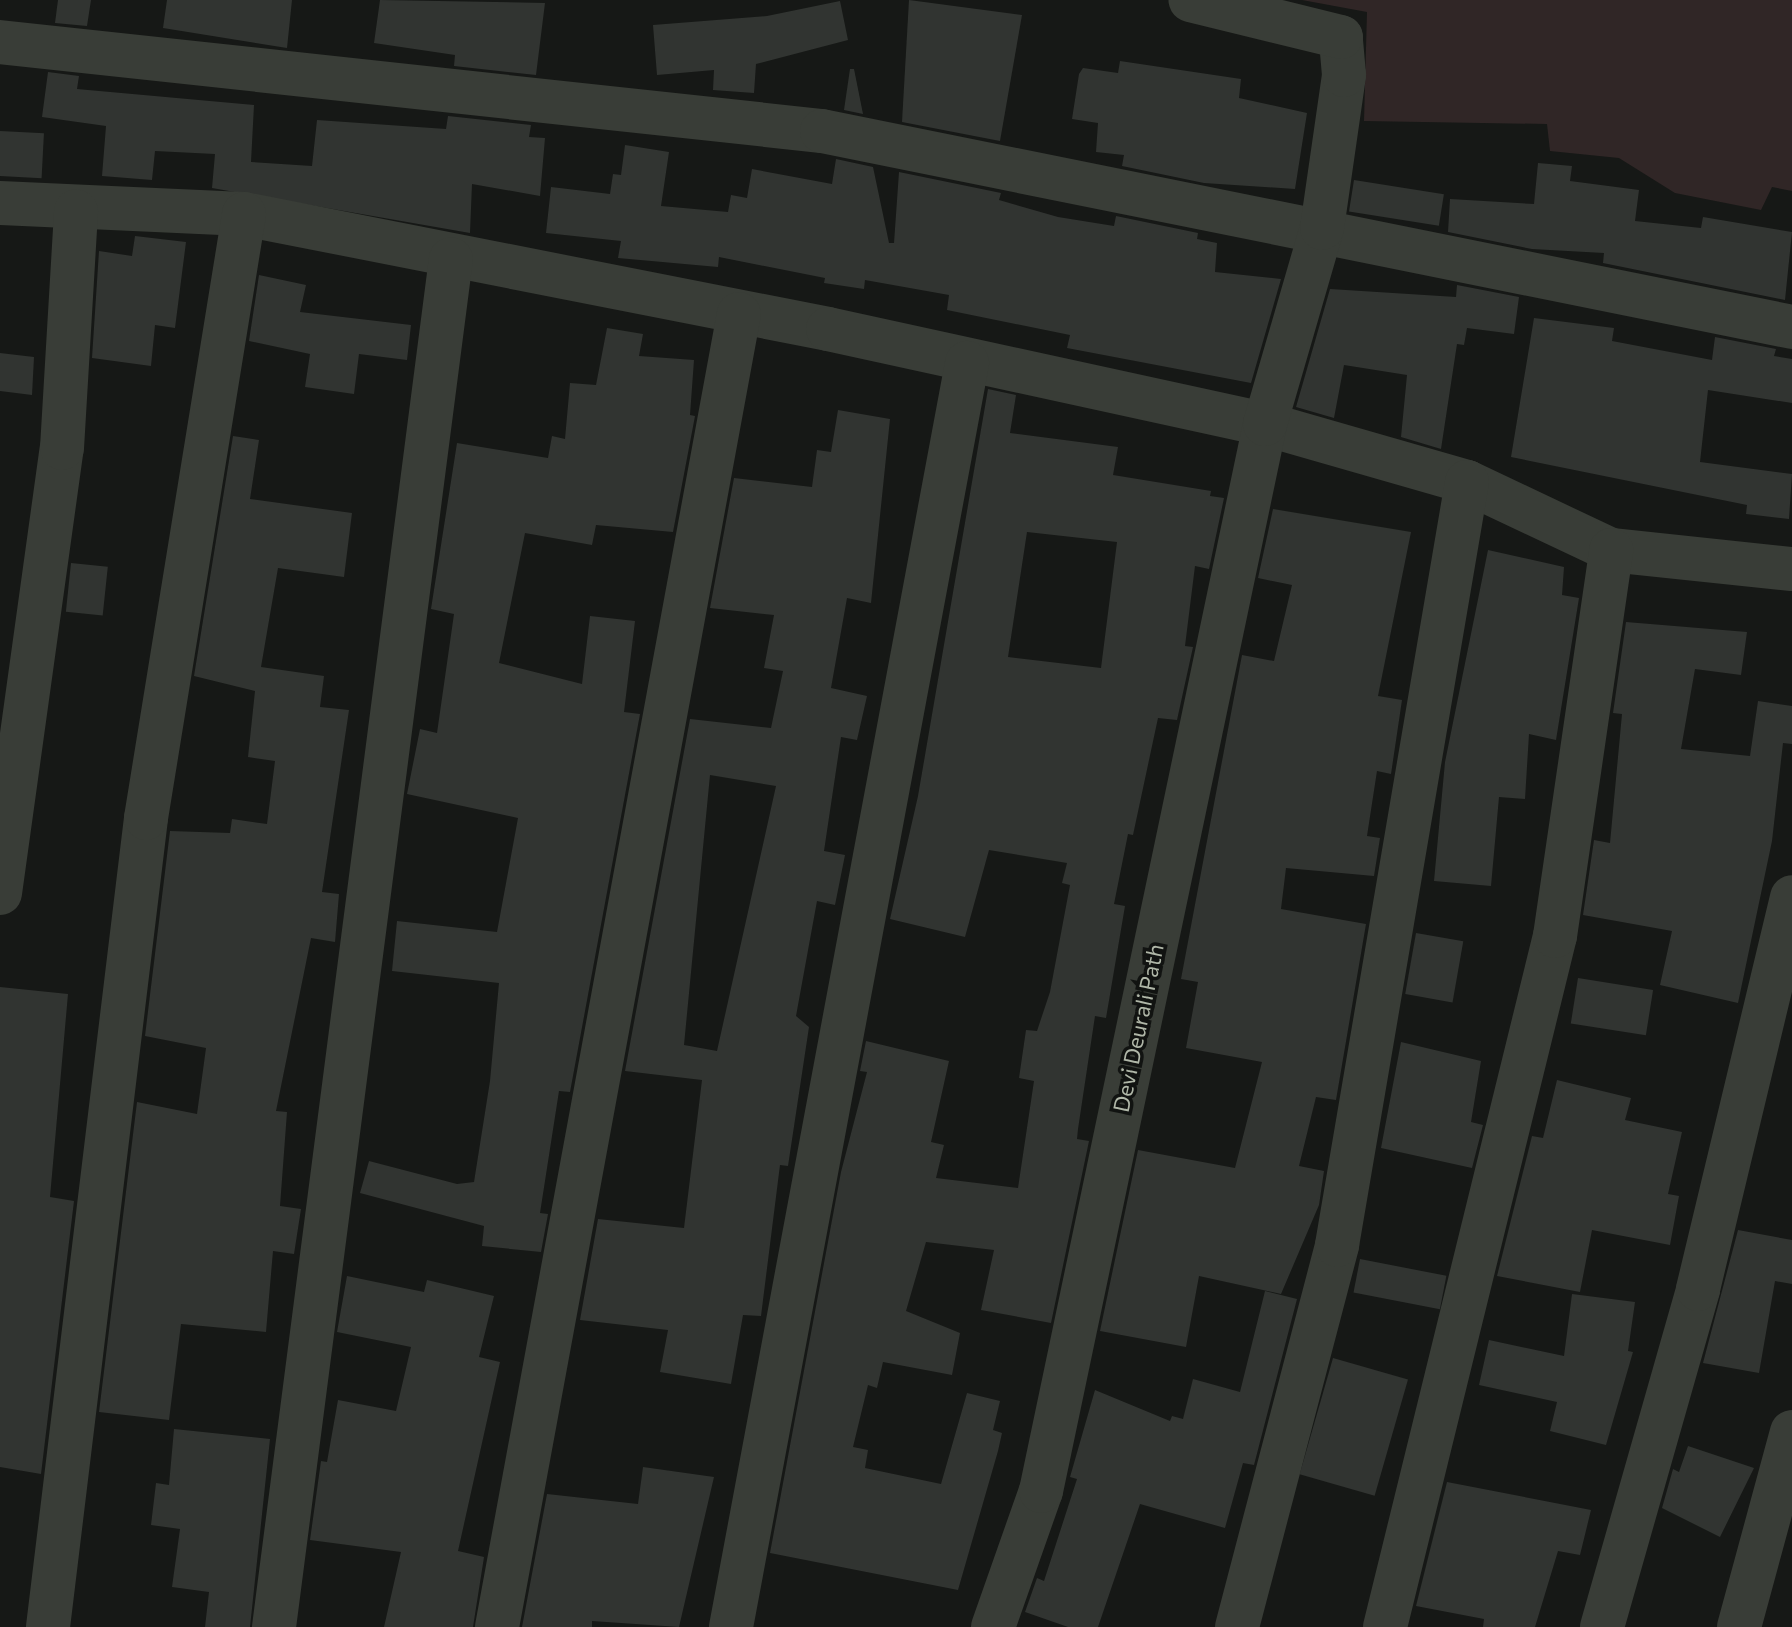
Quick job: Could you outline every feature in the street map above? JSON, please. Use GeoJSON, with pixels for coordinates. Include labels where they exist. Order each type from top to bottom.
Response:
{"type":"FeatureCollection","features":[{"type":"Feature","properties":{"kind":"street","name":"Devi Deurali Path"},"geometry":{"type":"LineString","coordinates":[[993,1627],[1041,1491],[1265,424],[1322,228],[1344,75],[1341,37],[1190,0]]}},
{"type":"Feature","properties":{"kind":"street"},"geometry":{"type":"LineString","coordinates":[[0,42],[822,131],[1322,228],[1792,327]]}},
{"type":"Feature","properties":{"kind":"street"},"geometry":{"type":"LineString","coordinates":[[0,203],[76,211],[244,214],[451,259],[739,314],[1265,424],[1467,482],[1611,550],[1792,569]]}},
{"type":"Feature","properties":{"kind":"street"},"geometry":{"type":"LineString","coordinates":[[0,893],[62,448],[76,211]]}},
{"type":"Feature","properties":{"kind":"street"},"geometry":{"type":"LineString","coordinates":[[48,1627],[146,818],[244,214]]}},
{"type":"Feature","properties":{"kind":"street"},"geometry":{"type":"LineString","coordinates":[[274,1627],[451,259]]}},
{"type":"Feature","properties":{"kind":"street"},"geometry":{"type":"LineString","coordinates":[[497,1627],[739,314]]}},
{"type":"Feature","properties":{"kind":"street"},"geometry":{"type":"LineString","coordinates":[[731,1627],[967,363]]}},
{"type":"Feature","properties":{"kind":"street"},"geometry":{"type":"LineString","coordinates":[[1237,1627],[1337,1245],[1467,482]]}},
{"type":"Feature","properties":{"kind":"street"},"geometry":{"type":"LineString","coordinates":[[1385,1627],[1555,936],[1611,550]]}},
{"type":"Feature","properties":{"kind":"street"},"geometry":{"type":"LineString","coordinates":[[1602,1627],[1698,1289],[1792,897]]}},
{"type":"Feature","properties":{"kind":"street"},"geometry":{"type":"LineString","coordinates":[[1739,1627],[1792,1432]]}},
{"type":"Feature","properties":{"kind":"shaded area"},"geometry":{"type":"Polygon","coordinates":[[[1302,0],[1792,0],[1792,191],[1772,187],[1761,210],[1675,193],[1619,158],[1550,151],[1547,124],[1364,121],[1367,12],[1302,0]]]}},
{"type":"Feature","properties":{"kind":"building"},"geometry":{"type":"Polygon","coordinates":[[[58,0],[91,0],[87,26],[55,23],[58,0]]]}},
{"type":"Feature","properties":{"kind":"building"},"geometry":{"type":"Polygon","coordinates":[[[167,0],[292,0],[287,48],[163,28],[167,0]]]}},
{"type":"Feature","properties":{"kind":"building"},"geometry":{"type":"Polygon","coordinates":[[[380,0],[545,3],[536,75],[454,66],[455,55],[374,43],[380,0]]]}},
{"type":"Feature","properties":{"kind":"building"},"geometry":{"type":"Polygon","coordinates":[[[909,0],[1022,15],[1000,141],[902,122],[909,0]]]}},
{"type":"Feature","properties":{"kind":"building"},"geometry":{"type":"Polygon","coordinates":[[[840,1],[848,40],[756,64],[754,93],[713,90],[714,70],[657,75],[653,25],[767,16],[840,1]]]}},
{"type":"Feature","properties":{"kind":"building"},"geometry":{"type":"Polygon","coordinates":[[[1120,61],[1241,79],[1239,98],[1307,113],[1295,189],[1204,183],[1122,166],[1124,155],[1096,152],[1098,123],[1072,119],[1079,74],[1083,68],[1118,73],[1120,61]]]}},
{"type":"Feature","properties":{"kind":"building"},"geometry":{"type":"Polygon","coordinates":[[[850,69],[854,69],[863,114],[844,110],[850,69]]]}},
{"type":"Feature","properties":{"kind":"building"},"geometry":{"type":"Polygon","coordinates":[[[48,72],[79,76],[77,89],[254,105],[251,162],[312,166],[317,120],[446,129],[448,116],[531,125],[529,137],[545,138],[540,196],[472,184],[470,233],[212,188],[215,154],[155,151],[152,180],[102,176],[106,126],[42,117],[48,72]]]}},
{"type":"Feature","properties":{"kind":"building"},"geometry":{"type":"Polygon","coordinates":[[[0,131],[44,133],[42,178],[0,176],[0,131]]]}},
{"type":"Feature","properties":{"kind":"building"},"geometry":{"type":"Polygon","coordinates":[[[625,145],[669,152],[661,206],[728,212],[731,195],[747,198],[752,169],[832,184],[836,159],[873,167],[889,243],[894,243],[899,172],[1001,193],[999,200],[1058,217],[1114,226],[1116,216],[1198,233],[1197,239],[1217,243],[1215,272],[1281,279],[1251,383],[1067,348],[1070,335],[947,310],[949,295],[865,280],[864,289],[824,283],[825,278],[719,257],[718,267],[618,258],[621,241],[546,233],[551,187],[610,194],[613,174],[621,175],[625,145]]]}},
{"type":"Feature","properties":{"kind":"building"},"geometry":{"type":"Polygon","coordinates":[[[1538,163],[1572,166],[1570,181],[1639,190],[1635,221],[1701,228],[1703,217],[1792,232],[1785,300],[1603,263],[1604,253],[1532,249],[1448,232],[1450,199],[1534,204],[1538,163]]]}},
{"type":"Feature","properties":{"kind":"building"},"geometry":{"type":"Polygon","coordinates":[[[1354,180],[1444,194],[1439,226],[1349,212],[1354,180]]]}},
{"type":"Feature","properties":{"kind":"building"},"geometry":{"type":"Polygon","coordinates":[[[135,236],[186,242],[175,328],[155,325],[151,366],[92,358],[99,251],[132,256],[135,236]]]}},
{"type":"Feature","properties":{"kind":"building"},"geometry":{"type":"Polygon","coordinates":[[[259,275],[306,285],[300,312],[411,325],[407,360],[359,354],[354,394],[305,387],[310,354],[249,341],[259,275]]]}},
{"type":"Feature","properties":{"kind":"building"},"geometry":{"type":"Polygon","coordinates":[[[1457,285],[1519,297],[1514,334],[1467,328],[1464,345],[1457,344],[1441,449],[1401,437],[1407,375],[1344,365],[1334,418],[1296,407],[1330,289],[1456,297],[1457,285]]]}},
{"type":"Feature","properties":{"kind":"building"},"geometry":{"type":"Polygon","coordinates":[[[1534,318],[1614,328],[1612,341],[1712,360],[1715,337],[1776,349],[1774,356],[1792,359],[1792,403],[1708,390],[1700,462],[1792,474],[1789,519],[1746,514],[1747,505],[1511,457],[1534,318]]]}},
{"type":"Feature","properties":{"kind":"building"},"geometry":{"type":"Polygon","coordinates":[[[607,328],[643,334],[639,356],[694,360],[690,415],[695,416],[673,532],[596,525],[592,545],[525,533],[499,663],[582,684],[590,616],[635,621],[624,712],[640,714],[570,1092],[559,1091],[540,1213],[548,1214],[541,1252],[482,1246],[484,1226],[360,1193],[369,1161],[457,1184],[474,1182],[490,1081],[499,983],[392,971],[397,921],[497,932],[518,818],[407,794],[420,729],[437,733],[454,614],[431,609],[457,443],[548,458],[552,436],[565,439],[570,383],[596,385],[607,328]]]}},
{"type":"Feature","properties":{"kind":"building"},"geometry":{"type":"Polygon","coordinates":[[[0,353],[34,357],[32,395],[0,391],[0,353]]]}},
{"type":"Feature","properties":{"kind":"building"},"geometry":{"type":"Polygon","coordinates":[[[988,389],[1016,395],[1010,433],[1118,447],[1113,475],[1211,491],[1210,496],[1224,498],[1209,569],[1195,566],[1185,646],[1193,647],[1177,720],[1158,718],[1133,835],[1128,834],[1114,904],[1125,906],[1106,1018],[1095,1016],[1078,1129],[1077,1139],[1089,1141],[1051,1323],[981,1310],[994,1250],[926,1242],[906,1311],[960,1333],[952,1375],[883,1362],[877,1388],[868,1385],[853,1447],[868,1450],[865,1468],[941,1484],[967,1393],[1000,1401],[993,1430],[1002,1433],[998,1451],[958,1590],[770,1553],[841,1172],[867,1072],[860,1071],[866,1041],[949,1061],[931,1142],[944,1145],[936,1178],[1018,1188],[1034,1081],[1019,1078],[1026,1030],[1037,1031],[1050,992],[1070,885],[1062,883],[1067,863],[989,850],[965,937],[890,919],[918,796],[988,389]],[[1027,532],[1008,657],[1101,668],[1117,542],[1027,532]]]}},
{"type":"Feature","properties":{"kind":"building"},"geometry":{"type":"Polygon","coordinates":[[[838,410],[890,419],[871,603],[847,598],[831,688],[867,696],[857,740],[841,737],[824,851],[845,855],[835,905],[817,901],[796,1016],[809,1027],[788,1166],[780,1165],[761,1316],[743,1315],[731,1384],[660,1372],[668,1330],[580,1320],[598,1219],[684,1228],[702,1080],[625,1071],[690,719],[771,728],[783,671],[764,668],[774,615],[710,608],[734,478],[812,487],[817,450],[831,452],[838,410]],[[710,775],[684,1045],[717,1051],[776,786],[710,775]]]}},
{"type":"Feature","properties":{"kind":"building"},"geometry":{"type":"Polygon","coordinates":[[[233,436],[259,440],[250,499],[352,513],[344,577],[278,568],[261,667],[324,676],[320,707],[349,710],[322,892],[339,894],[335,942],[311,938],[276,1111],[287,1112],[280,1206],[301,1209],[294,1254],[273,1251],[266,1332],[181,1324],[169,1420],[99,1412],[137,1102],[197,1114],[206,1048],[145,1036],[170,831],[230,833],[232,819],[267,824],[275,761],[248,757],[255,691],[194,676],[233,436]]]}},
{"type":"Feature","properties":{"kind":"building"},"geometry":{"type":"Polygon","coordinates":[[[1273,509],[1411,532],[1378,696],[1402,700],[1391,774],[1377,771],[1367,836],[1380,838],[1374,876],[1286,868],[1281,909],[1366,924],[1336,1100],[1316,1097],[1299,1166],[1324,1171],[1319,1205],[1281,1294],[1199,1276],[1186,1347],[1100,1331],[1138,1150],[1235,1168],[1262,1062],[1186,1048],[1198,982],[1181,979],[1242,655],[1274,661],[1292,585],[1258,578],[1273,509]]]}},
{"type":"Feature","properties":{"kind":"building"},"geometry":{"type":"Polygon","coordinates":[[[1488,550],[1564,567],[1562,595],[1579,598],[1556,740],[1529,734],[1525,799],[1499,797],[1491,886],[1434,881],[1445,762],[1488,550]]]}},
{"type":"Feature","properties":{"kind":"building"},"geometry":{"type":"Polygon","coordinates":[[[71,563],[108,567],[103,616],[66,612],[71,563]]]}},
{"type":"Feature","properties":{"kind":"building"},"geometry":{"type":"Polygon","coordinates":[[[1626,622],[1747,632],[1741,675],[1695,669],[1681,749],[1750,756],[1758,701],[1792,706],[1792,744],[1783,743],[1772,841],[1738,1003],[1660,985],[1672,931],[1583,915],[1594,840],[1610,843],[1622,714],[1613,713],[1626,622]]]}},
{"type":"Feature","properties":{"kind":"building"},"geometry":{"type":"Polygon","coordinates":[[[1416,933],[1463,941],[1453,1002],[1405,994],[1416,933]]]}},
{"type":"Feature","properties":{"kind":"building"},"geometry":{"type":"Polygon","coordinates":[[[1578,978],[1653,990],[1646,1035],[1571,1023],[1578,978]]]}},
{"type":"Feature","properties":{"kind":"building"},"geometry":{"type":"Polygon","coordinates":[[[0,987],[68,994],[50,1197],[74,1201],[41,1474],[0,1467],[0,987]]]}},
{"type":"Feature","properties":{"kind":"building"},"geometry":{"type":"Polygon","coordinates":[[[1401,1042],[1481,1061],[1471,1122],[1483,1125],[1472,1168],[1381,1148],[1401,1042]]]}},
{"type":"Feature","properties":{"kind":"building"},"geometry":{"type":"Polygon","coordinates":[[[1557,1080],[1631,1098],[1625,1120],[1682,1132],[1668,1194],[1679,1196],[1670,1245],[1592,1230],[1580,1292],[1497,1276],[1532,1136],[1543,1138],[1557,1080]]]}},
{"type":"Feature","properties":{"kind":"building"},"geometry":{"type":"Polygon","coordinates":[[[1738,1230],[1792,1240],[1792,1284],[1775,1281],[1759,1373],[1703,1363],[1738,1230]]]}},
{"type":"Feature","properties":{"kind":"building"},"geometry":{"type":"Polygon","coordinates":[[[1360,1259],[1446,1276],[1440,1309],[1354,1292],[1360,1259]]]}},
{"type":"Feature","properties":{"kind":"building"},"geometry":{"type":"Polygon","coordinates":[[[347,1276],[424,1292],[427,1280],[494,1296],[479,1357],[500,1362],[458,1551],[484,1557],[473,1627],[384,1627],[401,1552],[310,1540],[321,1461],[327,1462],[338,1400],[396,1411],[411,1347],[337,1332],[347,1276]]]}},
{"type":"Feature","properties":{"kind":"building"},"geometry":{"type":"Polygon","coordinates":[[[1265,1291],[1297,1299],[1254,1465],[1243,1463],[1225,1528],[1140,1504],[1098,1627],[1068,1627],[1025,1612],[1037,1578],[1044,1581],[1077,1479],[1070,1477],[1095,1390],[1170,1421],[1172,1416],[1183,1419],[1193,1379],[1240,1392],[1265,1291]]]}},
{"type":"Feature","properties":{"kind":"building"},"geometry":{"type":"Polygon","coordinates":[[[1572,1294],[1635,1302],[1628,1351],[1633,1352],[1606,1445],[1550,1431],[1557,1402],[1479,1385],[1489,1340],[1564,1356],[1572,1294]]]}},
{"type":"Feature","properties":{"kind":"building"},"geometry":{"type":"Polygon","coordinates":[[[1333,1358],[1408,1379],[1375,1496],[1300,1474],[1333,1358]]]}},
{"type":"Feature","properties":{"kind":"building"},"geometry":{"type":"Polygon","coordinates":[[[174,1429],[270,1439],[250,1627],[205,1627],[209,1592],[172,1587],[180,1529],[151,1525],[156,1483],[169,1485],[174,1429]]]}},
{"type":"Feature","properties":{"kind":"building"},"geometry":{"type":"Polygon","coordinates":[[[1688,1446],[1754,1468],[1720,1537],[1662,1508],[1673,1469],[1679,1472],[1688,1446]]]}},
{"type":"Feature","properties":{"kind":"building"},"geometry":{"type":"Polygon","coordinates":[[[643,1467],[714,1477],[679,1627],[592,1621],[592,1627],[522,1627],[547,1494],[638,1504],[643,1467]]]}},
{"type":"Feature","properties":{"kind":"building"},"geometry":{"type":"Polygon","coordinates":[[[1447,1482],[1591,1510],[1580,1555],[1558,1551],[1535,1627],[1483,1627],[1484,1619],[1416,1606],[1447,1482]]]}}]}
